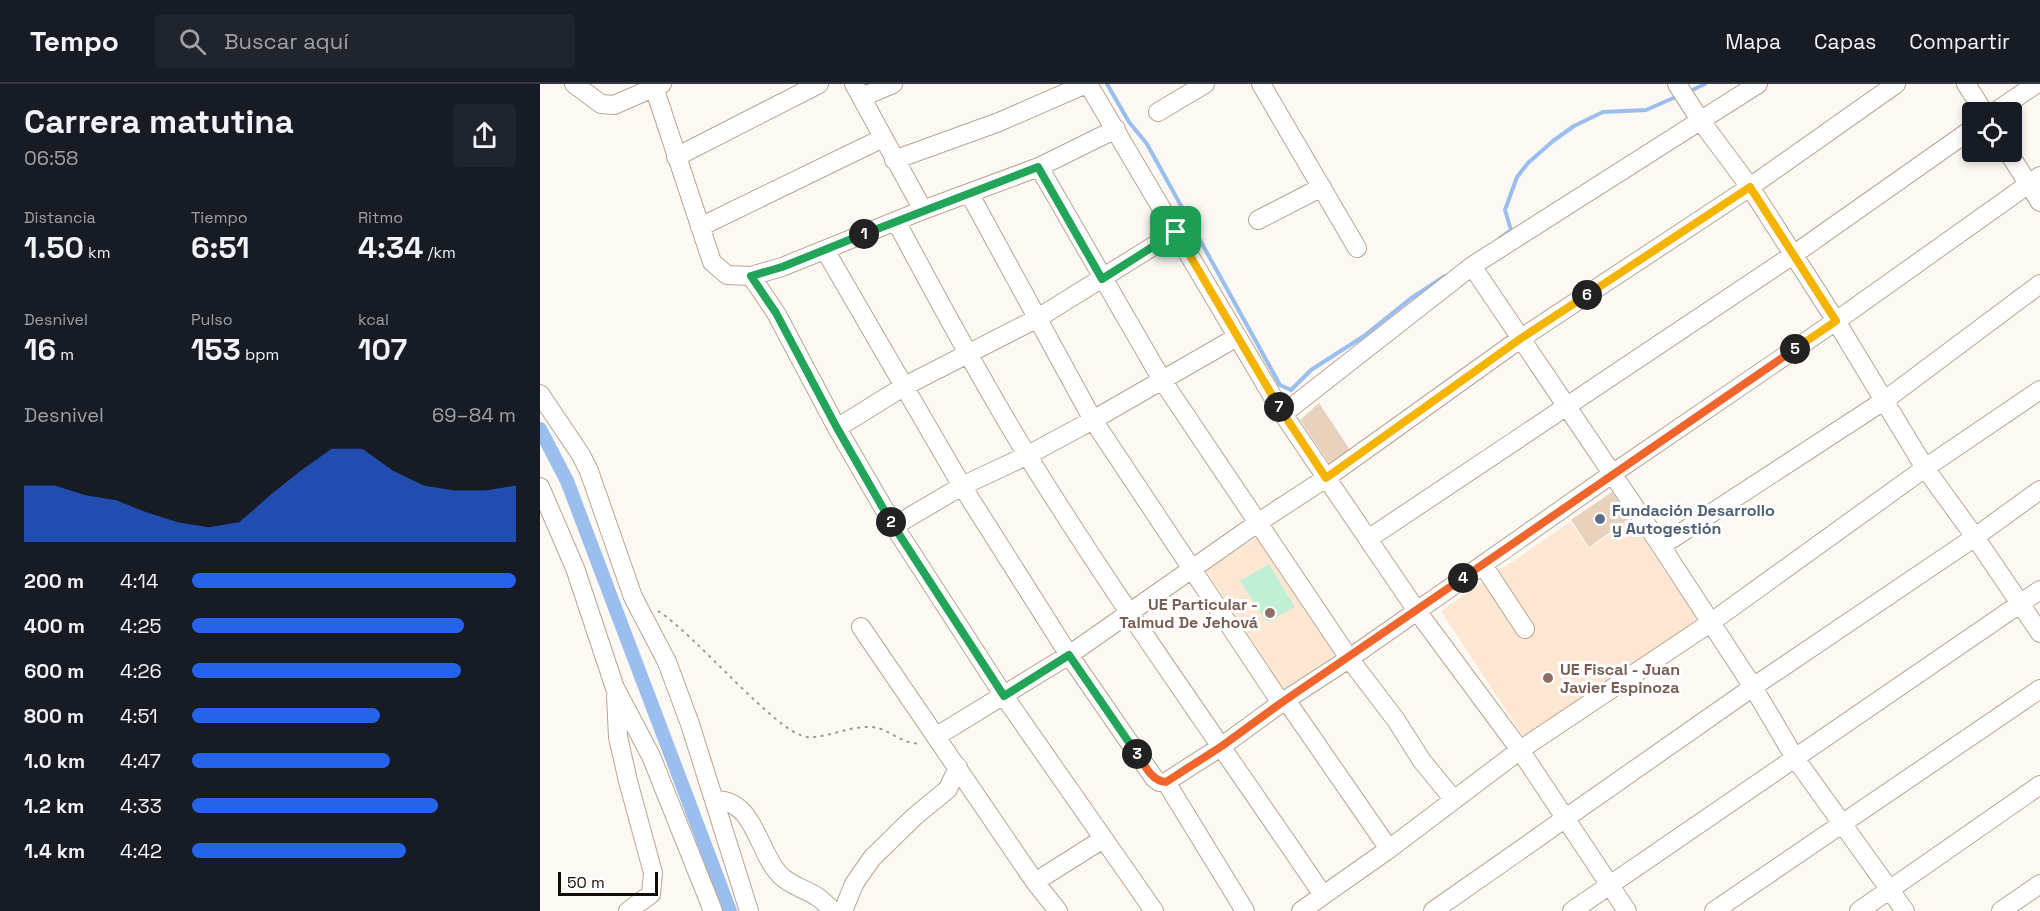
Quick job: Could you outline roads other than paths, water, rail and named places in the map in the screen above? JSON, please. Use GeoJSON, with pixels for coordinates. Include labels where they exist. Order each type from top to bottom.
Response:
{"type":"FeatureCollection","features":[{"type":"Feature","properties":{"kind":"street"},"geometry":{"type":"LineString","coordinates":[[574,84],[601,104],[614,105],[657,85],[676,157],[712,262],[727,275],[751,276],[782,267],[1038,167],[1116,129]]}},
{"type":"Feature","properties":{"kind":"street"},"geometry":{"type":"LineString","coordinates":[[676,157],[819,84]]}},
{"type":"Feature","properties":{"kind":"street"},"geometry":{"type":"LineString","coordinates":[[892,84],[858,90],[923,210]]}},
{"type":"Feature","properties":{"kind":"street"},"geometry":{"type":"LineString","coordinates":[[894,160],[999,122],[1087,84],[1116,129],[1283,414],[1418,611],[1520,750],[1627,911]]}},
{"type":"Feature","properties":{"kind":"street"},"geometry":{"type":"LineString","coordinates":[[1158,112],[1205,84]]}},
{"type":"Feature","properties":{"kind":"street"},"geometry":{"type":"LineString","coordinates":[[1261,84],[1357,248]]}},
{"type":"Feature","properties":{"kind":"street"},"geometry":{"type":"LineString","coordinates":[[1677,84],[1700,120],[1750,187],[1836,321],[1925,468],[1976,537],[2040,633]]}},
{"type":"Feature","properties":{"kind":"street"},"geometry":{"type":"LineString","coordinates":[[1283,414],[1472,266],[1758,84]]}},
{"type":"Feature","properties":{"kind":"street"},"geometry":{"type":"LineString","coordinates":[[937,736],[1069,655],[1192,568],[1326,478],[1520,339],[1750,187],[1896,84]]}},
{"type":"Feature","properties":{"kind":"street"},"geometry":{"type":"LineString","coordinates":[[1966,84],[1978,102]]}},
{"type":"Feature","properties":{"kind":"street"},"geometry":{"type":"LineString","coordinates":[[2010,102],[2036,84]]}},
{"type":"Feature","properties":{"kind":"street"},"geometry":{"type":"LineString","coordinates":[[1368,539],[1793,255],[1962,136]]}},
{"type":"Feature","properties":{"kind":"street"},"geometry":{"type":"LineString","coordinates":[[700,227],[884,138]]}},
{"type":"Feature","properties":{"kind":"street"},"geometry":{"type":"LineString","coordinates":[[2017,162],[2034,180],[2040,202]]}},
{"type":"Feature","properties":{"kind":"street"},"geometry":{"type":"LineString","coordinates":[[1038,167],[1162,380],[1350,658],[1396,720],[1422,760],[1454,800]]}},
{"type":"Feature","properties":{"kind":"street"},"geometry":{"type":"LineString","coordinates":[[825,250],[962,486],[1069,655],[1154,778],[1159,782],[1166,782],[1418,611],[1612,474],[1836,321],[2034,180]]}},
{"type":"Feature","properties":{"kind":"street"},"geometry":{"type":"LineString","coordinates":[[1258,220],[1322,187]]}},
{"type":"Feature","properties":{"kind":"street"},"geometry":{"type":"LineString","coordinates":[[969,193],[1093,420],[1283,702],[1389,849]]}},
{"type":"Feature","properties":{"kind":"street"},"geometry":{"type":"LineString","coordinates":[[896,221],[967,354],[1028,455],[1130,612],[1323,895]]}},
{"type":"Feature","properties":{"kind":"street"},"geometry":{"type":"LineString","coordinates":[[837,428],[903,387],[1038,318],[1176,232]]}},
{"type":"Feature","properties":{"kind":"street"},"geometry":{"type":"LineString","coordinates":[[1472,266],[1661,546],[1753,687],[1796,758],[1905,911]]}},
{"type":"Feature","properties":{"kind":"street"},"geometry":{"type":"LineString","coordinates":[[751,276],[776,313],[837,428],[894,526],[1004,696],[1154,911]]}},
{"type":"Feature","properties":{"kind":"street"},"geometry":{"type":"LineString","coordinates":[[1661,546],[1885,400],[2040,284]]}},
{"type":"Feature","properties":{"kind":"street"},"geometry":{"type":"LineString","coordinates":[[894,526],[962,486],[1028,455],[1093,420],[1237,337]]}},
{"type":"Feature","properties":{"kind":"street"},"geometry":{"type":"LineString","coordinates":[[1301,911],[1389,849],[1520,750],[1710,623],[1925,468],[2040,390]]}},
{"type":"Feature","properties":{"kind":"street"},"geometry":{"type":"LineString","coordinates":[[540,393],[585,463],[633,597],[667,662],[749,911]]}},
{"type":"Feature","properties":{"kind":"street"},"geometry":{"type":"LineString","coordinates":[[540,487],[575,568],[615,688],[651,756],[713,911]]}},
{"type":"Feature","properties":{"kind":"street"},"geometry":{"type":"LineString","coordinates":[[1433,911],[1753,687],[1976,537],[2040,489]]}},
{"type":"Feature","properties":{"kind":"street"},"geometry":{"type":"LineString","coordinates":[[1483,565],[1525,629]]}},
{"type":"Feature","properties":{"kind":"street"},"geometry":{"type":"LineString","coordinates":[[1572,911],[2040,590]]}},
{"type":"Feature","properties":{"kind":"street"},"geometry":{"type":"LineString","coordinates":[[861,627],[1035,882],[1058,911]]}},
{"type":"Feature","properties":{"kind":"street"},"geometry":{"type":"LineString","coordinates":[[615,688],[618,737],[653,873],[651,894],[628,911]]}},
{"type":"Feature","properties":{"kind":"street"},"geometry":{"type":"LineString","coordinates":[[1714,911],[2040,689]]}},
{"type":"Feature","properties":{"kind":"street"},"geometry":{"type":"LineString","coordinates":[[843,911],[854,884],[872,858],[948,789],[958,767]]}},
{"type":"Feature","properties":{"kind":"street"},"geometry":{"type":"LineString","coordinates":[[1166,782],[1245,911]]}},
{"type":"Feature","properties":{"kind":"street"},"geometry":{"type":"LineString","coordinates":[[1859,911],[2040,785]]}},
{"type":"Feature","properties":{"kind":"street"},"geometry":{"type":"LineString","coordinates":[[714,800],[730,803],[743,811],[753,824],[766,854],[778,873],[791,885],[819,897],[833,911]]}},
{"type":"Feature","properties":{"kind":"street"},"geometry":{"type":"LineString","coordinates":[[1035,882],[1103,839]]}},
{"type":"Feature","properties":{"kind":"street"},"geometry":{"type":"LineString","coordinates":[[2001,911],[2040,884]]}},
{"type":"Feature","properties":{"kind":"waterway"},"geometry":{"type":"LineString","coordinates":[[1107,84],[1129,122],[1147,144],[1280,385],[1291,390],[1311,370],[1364,336],[1410,299],[1445,276]]}},
{"type":"Feature","properties":{"kind":"waterway"},"geometry":{"type":"LineString","coordinates":[[1688,92],[1705,84]]}},
{"type":"Feature","properties":{"kind":"waterway"},"geometry":{"type":"LineString","coordinates":[[1500,238],[1511,230],[1505,210],[1517,177],[1528,163],[1553,141],[1574,126],[1603,112],[1646,110],[1678,96]]}},
{"type":"Feature","properties":{"kind":"waterway"},"geometry":{"type":"LineString","coordinates":[[540,429],[567,481],[730,911]]}},
{"type":"Feature","properties":{"kind":"place","name":"Fundación Desarrollo y Autogestión"},"geometry":{"type":"Point","coordinates":[1600,519]}},
{"type":"Feature","properties":{"kind":"place","name":"UE Particular - Talmud De Jehová"},"geometry":{"type":"Point","coordinates":[1270,613]}},
{"type":"Feature","properties":{"kind":"place","name":"UE Fiscal - Juan Javier Espinoza"},"geometry":{"type":"Point","coordinates":[1548,678]}}]}
